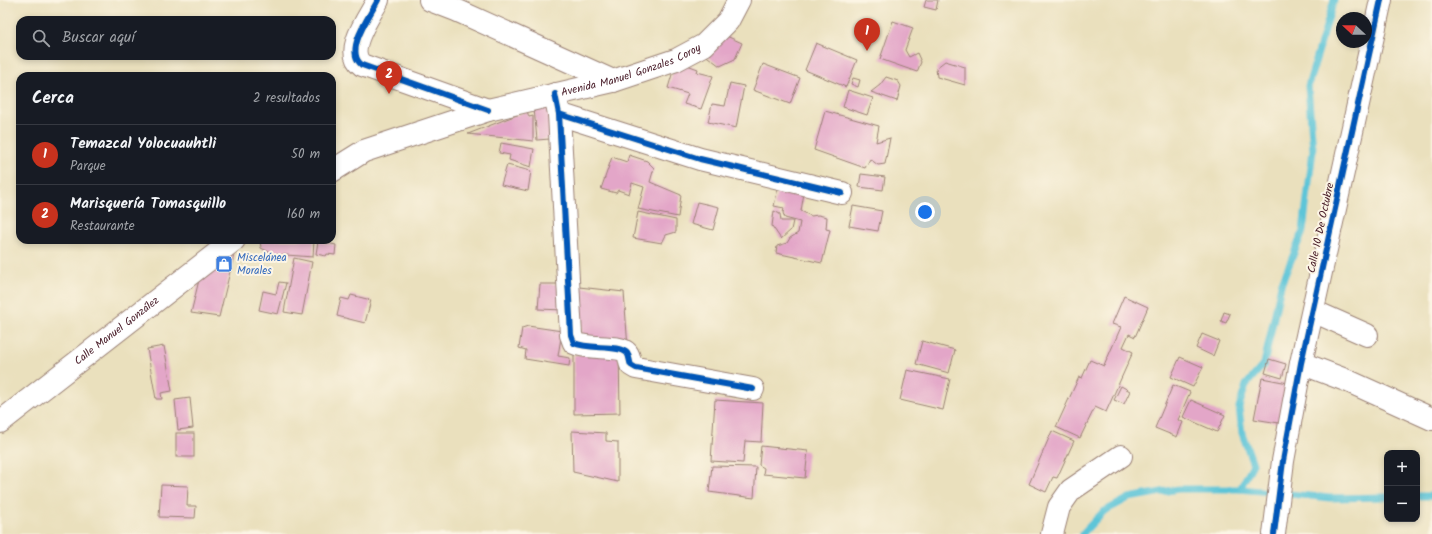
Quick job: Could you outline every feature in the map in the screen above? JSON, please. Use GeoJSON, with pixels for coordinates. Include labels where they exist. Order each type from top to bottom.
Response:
{"type":"FeatureCollection","features":[{"type":"Feature","properties":{"kind":"street"},"geometry":{"type":"LineString","coordinates":[[378,0],[357,40],[354,50],[354,57],[357,62],[488,110]]}},
{"type":"Feature","properties":{"kind":"street"},"geometry":{"type":"LineString","coordinates":[[430,0],[456,10],[613,81]]}},
{"type":"Feature","properties":{"kind":"street","name":"Avenida Manuel Gonzales Coroy"},"geometry":{"type":"LineString","coordinates":[[336,168],[364,151],[488,110],[557,104],[613,81],[676,60],[704,45],[728,21],[740,0]]}},
{"type":"Feature","properties":{"kind":"street","name":"Calle 10 De Octubre"},"geometry":{"type":"LineString","coordinates":[[1274,534],[1283,461],[1312,311],[1381,0]]}},
{"type":"Feature","properties":{"kind":"street"},"geometry":{"type":"LineString","coordinates":[[753,389],[636,368],[631,365],[629,356],[621,350],[582,347],[574,343],[571,335],[557,104],[700,159],[842,193]]}},
{"type":"Feature","properties":{"kind":"street","name":"Calle Manuel González"},"geometry":{"type":"LineString","coordinates":[[0,422],[229,244]]}},
{"type":"Feature","properties":{"kind":"street"},"geometry":{"type":"LineString","coordinates":[[1312,311],[1366,335]]}},
{"type":"Feature","properties":{"kind":"street"},"geometry":{"type":"LineString","coordinates":[[1302,363],[1355,384],[1432,419]]}},
{"type":"Feature","properties":{"kind":"street"},"geometry":{"type":"LineString","coordinates":[[1052,534],[1059,507],[1071,490],[1121,456]]}},
{"type":"Feature","properties":{"kind":"building"},"geometry":{"type":"Polygon","coordinates":[[[926,0],[938,0],[936,10],[924,7],[926,0]]]}},
{"type":"Feature","properties":{"kind":"building"},"geometry":{"type":"Polygon","coordinates":[[[893,21],[913,28],[905,50],[909,57],[917,53],[921,62],[917,72],[880,59],[893,21]]]}},
{"type":"Feature","properties":{"kind":"building"},"geometry":{"type":"Polygon","coordinates":[[[722,34],[742,43],[735,59],[720,66],[704,54],[722,34]]]}},
{"type":"Feature","properties":{"kind":"building"},"geometry":{"type":"Polygon","coordinates":[[[816,43],[857,60],[846,87],[805,70],[816,43]]]}},
{"type":"Feature","properties":{"kind":"building"},"geometry":{"type":"Polygon","coordinates":[[[676,61],[698,69],[697,72],[713,76],[701,109],[684,104],[688,94],[668,88],[676,61]]]}},
{"type":"Feature","properties":{"kind":"building"},"geometry":{"type":"Polygon","coordinates":[[[945,61],[965,67],[965,85],[937,77],[936,68],[945,61]]]}},
{"type":"Feature","properties":{"kind":"building"},"geometry":{"type":"Polygon","coordinates":[[[763,64],[800,78],[790,104],[753,90],[763,64]]]}},
{"type":"Feature","properties":{"kind":"building"},"geometry":{"type":"Polygon","coordinates":[[[886,77],[898,81],[901,86],[897,101],[871,92],[880,85],[886,77]]]}},
{"type":"Feature","properties":{"kind":"building"},"geometry":{"type":"Polygon","coordinates":[[[853,78],[860,80],[858,87],[851,84],[853,78]]]}},
{"type":"Feature","properties":{"kind":"building"},"geometry":{"type":"Polygon","coordinates":[[[730,83],[744,86],[736,128],[708,122],[712,104],[725,106],[730,83]]]}},
{"type":"Feature","properties":{"kind":"building"},"geometry":{"type":"Polygon","coordinates":[[[848,90],[873,98],[867,115],[843,107],[848,90]]]}},
{"type":"Feature","properties":{"kind":"building"},"geometry":{"type":"Polygon","coordinates":[[[547,104],[556,121],[550,139],[537,140],[534,108],[547,104]]]}},
{"type":"Feature","properties":{"kind":"building"},"geometry":{"type":"Polygon","coordinates":[[[527,111],[529,117],[533,116],[533,141],[468,134],[527,111]]]}},
{"type":"Feature","properties":{"kind":"building"},"geometry":{"type":"Polygon","coordinates":[[[825,111],[879,126],[876,142],[890,138],[885,164],[878,165],[870,159],[865,168],[814,150],[825,111]]]}},
{"type":"Feature","properties":{"kind":"building"},"geometry":{"type":"Polygon","coordinates":[[[501,143],[534,149],[531,167],[509,160],[510,155],[499,153],[501,143]]]}},
{"type":"Feature","properties":{"kind":"building"},"geometry":{"type":"Polygon","coordinates":[[[629,155],[647,161],[654,168],[650,182],[681,195],[678,217],[638,209],[644,187],[632,183],[629,194],[618,190],[616,193],[601,189],[612,157],[627,162],[629,155]]]}},
{"type":"Feature","properties":{"kind":"building"},"geometry":{"type":"Polygon","coordinates":[[[507,165],[531,171],[528,191],[501,185],[507,165]]]}},
{"type":"Feature","properties":{"kind":"building"},"geometry":{"type":"Polygon","coordinates":[[[861,174],[885,177],[883,190],[859,187],[861,174]]]}},
{"type":"Feature","properties":{"kind":"building"},"geometry":{"type":"Polygon","coordinates":[[[778,188],[804,193],[801,211],[811,216],[818,215],[827,217],[826,229],[830,230],[822,263],[776,253],[777,246],[787,243],[790,238],[798,233],[800,222],[785,218],[783,213],[784,208],[774,206],[778,188]]]}},
{"type":"Feature","properties":{"kind":"building"},"geometry":{"type":"Polygon","coordinates":[[[697,202],[719,207],[713,230],[691,224],[697,202]]]}},
{"type":"Feature","properties":{"kind":"building"},"geometry":{"type":"Polygon","coordinates":[[[853,206],[882,211],[878,231],[849,226],[853,206]]]}},
{"type":"Feature","properties":{"kind":"building"},"geometry":{"type":"Polygon","coordinates":[[[774,211],[780,214],[781,221],[793,221],[791,230],[781,239],[772,226],[774,211]]]}},
{"type":"Feature","properties":{"kind":"building"},"geometry":{"type":"Polygon","coordinates":[[[638,212],[676,220],[676,232],[666,235],[662,243],[633,238],[638,212]]]}},
{"type":"Feature","properties":{"kind":"building"},"geometry":{"type":"Polygon","coordinates":[[[260,244],[314,244],[313,257],[273,254],[261,248],[260,244]]]}},
{"type":"Feature","properties":{"kind":"building"},"geometry":{"type":"Polygon","coordinates":[[[318,244],[336,245],[335,255],[327,254],[326,256],[316,254],[318,244]]]}},
{"type":"Feature","properties":{"kind":"building"},"geometry":{"type":"Polygon","coordinates":[[[225,252],[234,255],[219,317],[191,313],[199,280],[225,252]]]}},
{"type":"Feature","properties":{"kind":"building"},"geometry":{"type":"Polygon","coordinates":[[[294,258],[312,262],[302,315],[284,312],[294,258]]]}},
{"type":"Feature","properties":{"kind":"building"},"geometry":{"type":"Polygon","coordinates":[[[279,282],[286,283],[278,314],[259,310],[263,291],[276,294],[279,282]]]}},
{"type":"Feature","properties":{"kind":"building"},"geometry":{"type":"Polygon","coordinates":[[[540,284],[560,284],[564,310],[538,309],[540,284]]]}},
{"type":"Feature","properties":{"kind":"building"},"geometry":{"type":"Polygon","coordinates":[[[579,287],[624,292],[628,349],[582,337],[579,287]]]}},
{"type":"Feature","properties":{"kind":"building"},"geometry":{"type":"Polygon","coordinates":[[[351,295],[371,300],[365,323],[337,316],[341,298],[349,300],[351,295]]]}},
{"type":"Feature","properties":{"kind":"building"},"geometry":{"type":"Polygon","coordinates":[[[1124,296],[1148,307],[1135,337],[1129,334],[1123,347],[1133,352],[1106,412],[1095,407],[1080,438],[1056,427],[1079,377],[1082,378],[1090,360],[1104,366],[1121,327],[1112,324],[1124,296]]]}},
{"type":"Feature","properties":{"kind":"building"},"geometry":{"type":"Polygon","coordinates":[[[1224,312],[1230,314],[1226,323],[1221,321],[1224,312]]]}},
{"type":"Feature","properties":{"kind":"building"},"geometry":{"type":"Polygon","coordinates":[[[528,326],[562,331],[558,356],[570,358],[569,366],[525,359],[526,350],[519,348],[522,328],[528,326]]]}},
{"type":"Feature","properties":{"kind":"building"},"geometry":{"type":"Polygon","coordinates":[[[1202,334],[1219,341],[1213,356],[1196,348],[1202,334]]]}},
{"type":"Feature","properties":{"kind":"building"},"geometry":{"type":"Polygon","coordinates":[[[922,341],[955,350],[949,373],[916,364],[922,341]]]}},
{"type":"Feature","properties":{"kind":"building"},"geometry":{"type":"Polygon","coordinates":[[[164,346],[172,391],[161,393],[162,399],[156,399],[147,349],[164,346]]]}},
{"type":"Feature","properties":{"kind":"building"},"geometry":{"type":"Polygon","coordinates":[[[619,351],[620,413],[574,414],[574,355],[619,351]]]}},
{"type":"Feature","properties":{"kind":"building"},"geometry":{"type":"Polygon","coordinates":[[[1180,357],[1203,367],[1193,387],[1171,377],[1180,357]]]}},
{"type":"Feature","properties":{"kind":"building"},"geometry":{"type":"Polygon","coordinates":[[[1269,359],[1286,364],[1282,378],[1265,373],[1269,359]]]}},
{"type":"Feature","properties":{"kind":"building"},"geometry":{"type":"Polygon","coordinates":[[[907,370],[950,379],[943,410],[900,400],[907,370]]]}},
{"type":"Feature","properties":{"kind":"building"},"geometry":{"type":"Polygon","coordinates":[[[1262,378],[1293,384],[1285,424],[1254,419],[1262,378]]]}},
{"type":"Feature","properties":{"kind":"building"},"geometry":{"type":"Polygon","coordinates":[[[1173,385],[1190,392],[1178,420],[1183,422],[1177,437],[1155,428],[1173,385]]]}},
{"type":"Feature","properties":{"kind":"building"},"geometry":{"type":"Polygon","coordinates":[[[1121,386],[1130,391],[1124,404],[1114,400],[1121,386]]]}},
{"type":"Feature","properties":{"kind":"building"},"geometry":{"type":"Polygon","coordinates":[[[190,398],[193,428],[178,430],[175,400],[190,398]]]}},
{"type":"Feature","properties":{"kind":"building"},"geometry":{"type":"Polygon","coordinates":[[[715,400],[763,403],[761,442],[745,441],[743,463],[711,461],[715,400]]]}},
{"type":"Feature","properties":{"kind":"building"},"geometry":{"type":"Polygon","coordinates":[[[1191,400],[1225,415],[1217,432],[1183,417],[1191,400]]]}},
{"type":"Feature","properties":{"kind":"building"},"geometry":{"type":"Polygon","coordinates":[[[572,431],[606,433],[606,441],[618,442],[618,482],[573,472],[572,431]]]}},
{"type":"Feature","properties":{"kind":"building"},"geometry":{"type":"Polygon","coordinates":[[[1052,431],[1074,441],[1057,478],[1053,477],[1046,492],[1029,484],[1052,431]]]}},
{"type":"Feature","properties":{"kind":"building"},"geometry":{"type":"Polygon","coordinates":[[[176,433],[194,433],[194,457],[176,457],[176,433]]]}},
{"type":"Feature","properties":{"kind":"building"},"geometry":{"type":"Polygon","coordinates":[[[761,446],[808,451],[805,478],[763,474],[764,468],[759,465],[761,446]]]}},
{"type":"Feature","properties":{"kind":"building"},"geometry":{"type":"Polygon","coordinates":[[[712,466],[756,467],[754,498],[709,492],[712,466]]]}},
{"type":"Feature","properties":{"kind":"building"},"geometry":{"type":"Polygon","coordinates":[[[161,485],[188,486],[187,506],[196,506],[195,518],[159,517],[161,485]]]}},
{"type":"Feature","properties":{"kind":"waterway"},"geometry":{"type":"LineString","coordinates":[[1240,489],[1253,464],[1242,433],[1239,407],[1246,385],[1264,364],[1281,285],[1303,231],[1313,150],[1308,86],[1334,0]]}},
{"type":"Feature","properties":{"kind":"waterway"},"geometry":{"type":"LineString","coordinates":[[1082,534],[1103,512],[1129,498],[1178,489],[1240,489],[1330,498],[1384,497]]}},
{"type":"Feature","properties":{"kind":"waterway"},"geometry":{"type":"LineString","coordinates":[[1420,496],[1432,496]]}},
{"type":"Feature","properties":{"kind":"cycle path"},"geometry":{"type":"LineString","coordinates":[[378,0],[364,24],[357,42],[355,51],[357,59],[362,65],[488,110]]}},
{"type":"Feature","properties":{"kind":"cycle path"},"geometry":{"type":"LineString","coordinates":[[1274,534],[1283,461],[1301,363],[1381,0]]}},
{"type":"Feature","properties":{"kind":"cycle path"},"geometry":{"type":"LineString","coordinates":[[555,94],[559,114],[571,335],[574,343],[623,350],[628,354],[631,365],[636,368],[753,389]]}},
{"type":"Feature","properties":{"kind":"cycle path"},"geometry":{"type":"LineString","coordinates":[[559,114],[700,159],[842,193]]}},
{"type":"Feature","properties":{"kind":"place","name":"Temazcal Yolocuauhtli"},"geometry":{"type":"Point","coordinates":[867,51]}},
{"type":"Feature","properties":{"kind":"place","name":"Marisquería Tomasquillo"},"geometry":{"type":"Point","coordinates":[389,94]}},
{"type":"Feature","properties":{"kind":"place","name":"Miscelánea Morales"},"geometry":{"type":"Point","coordinates":[224,264]}}]}
